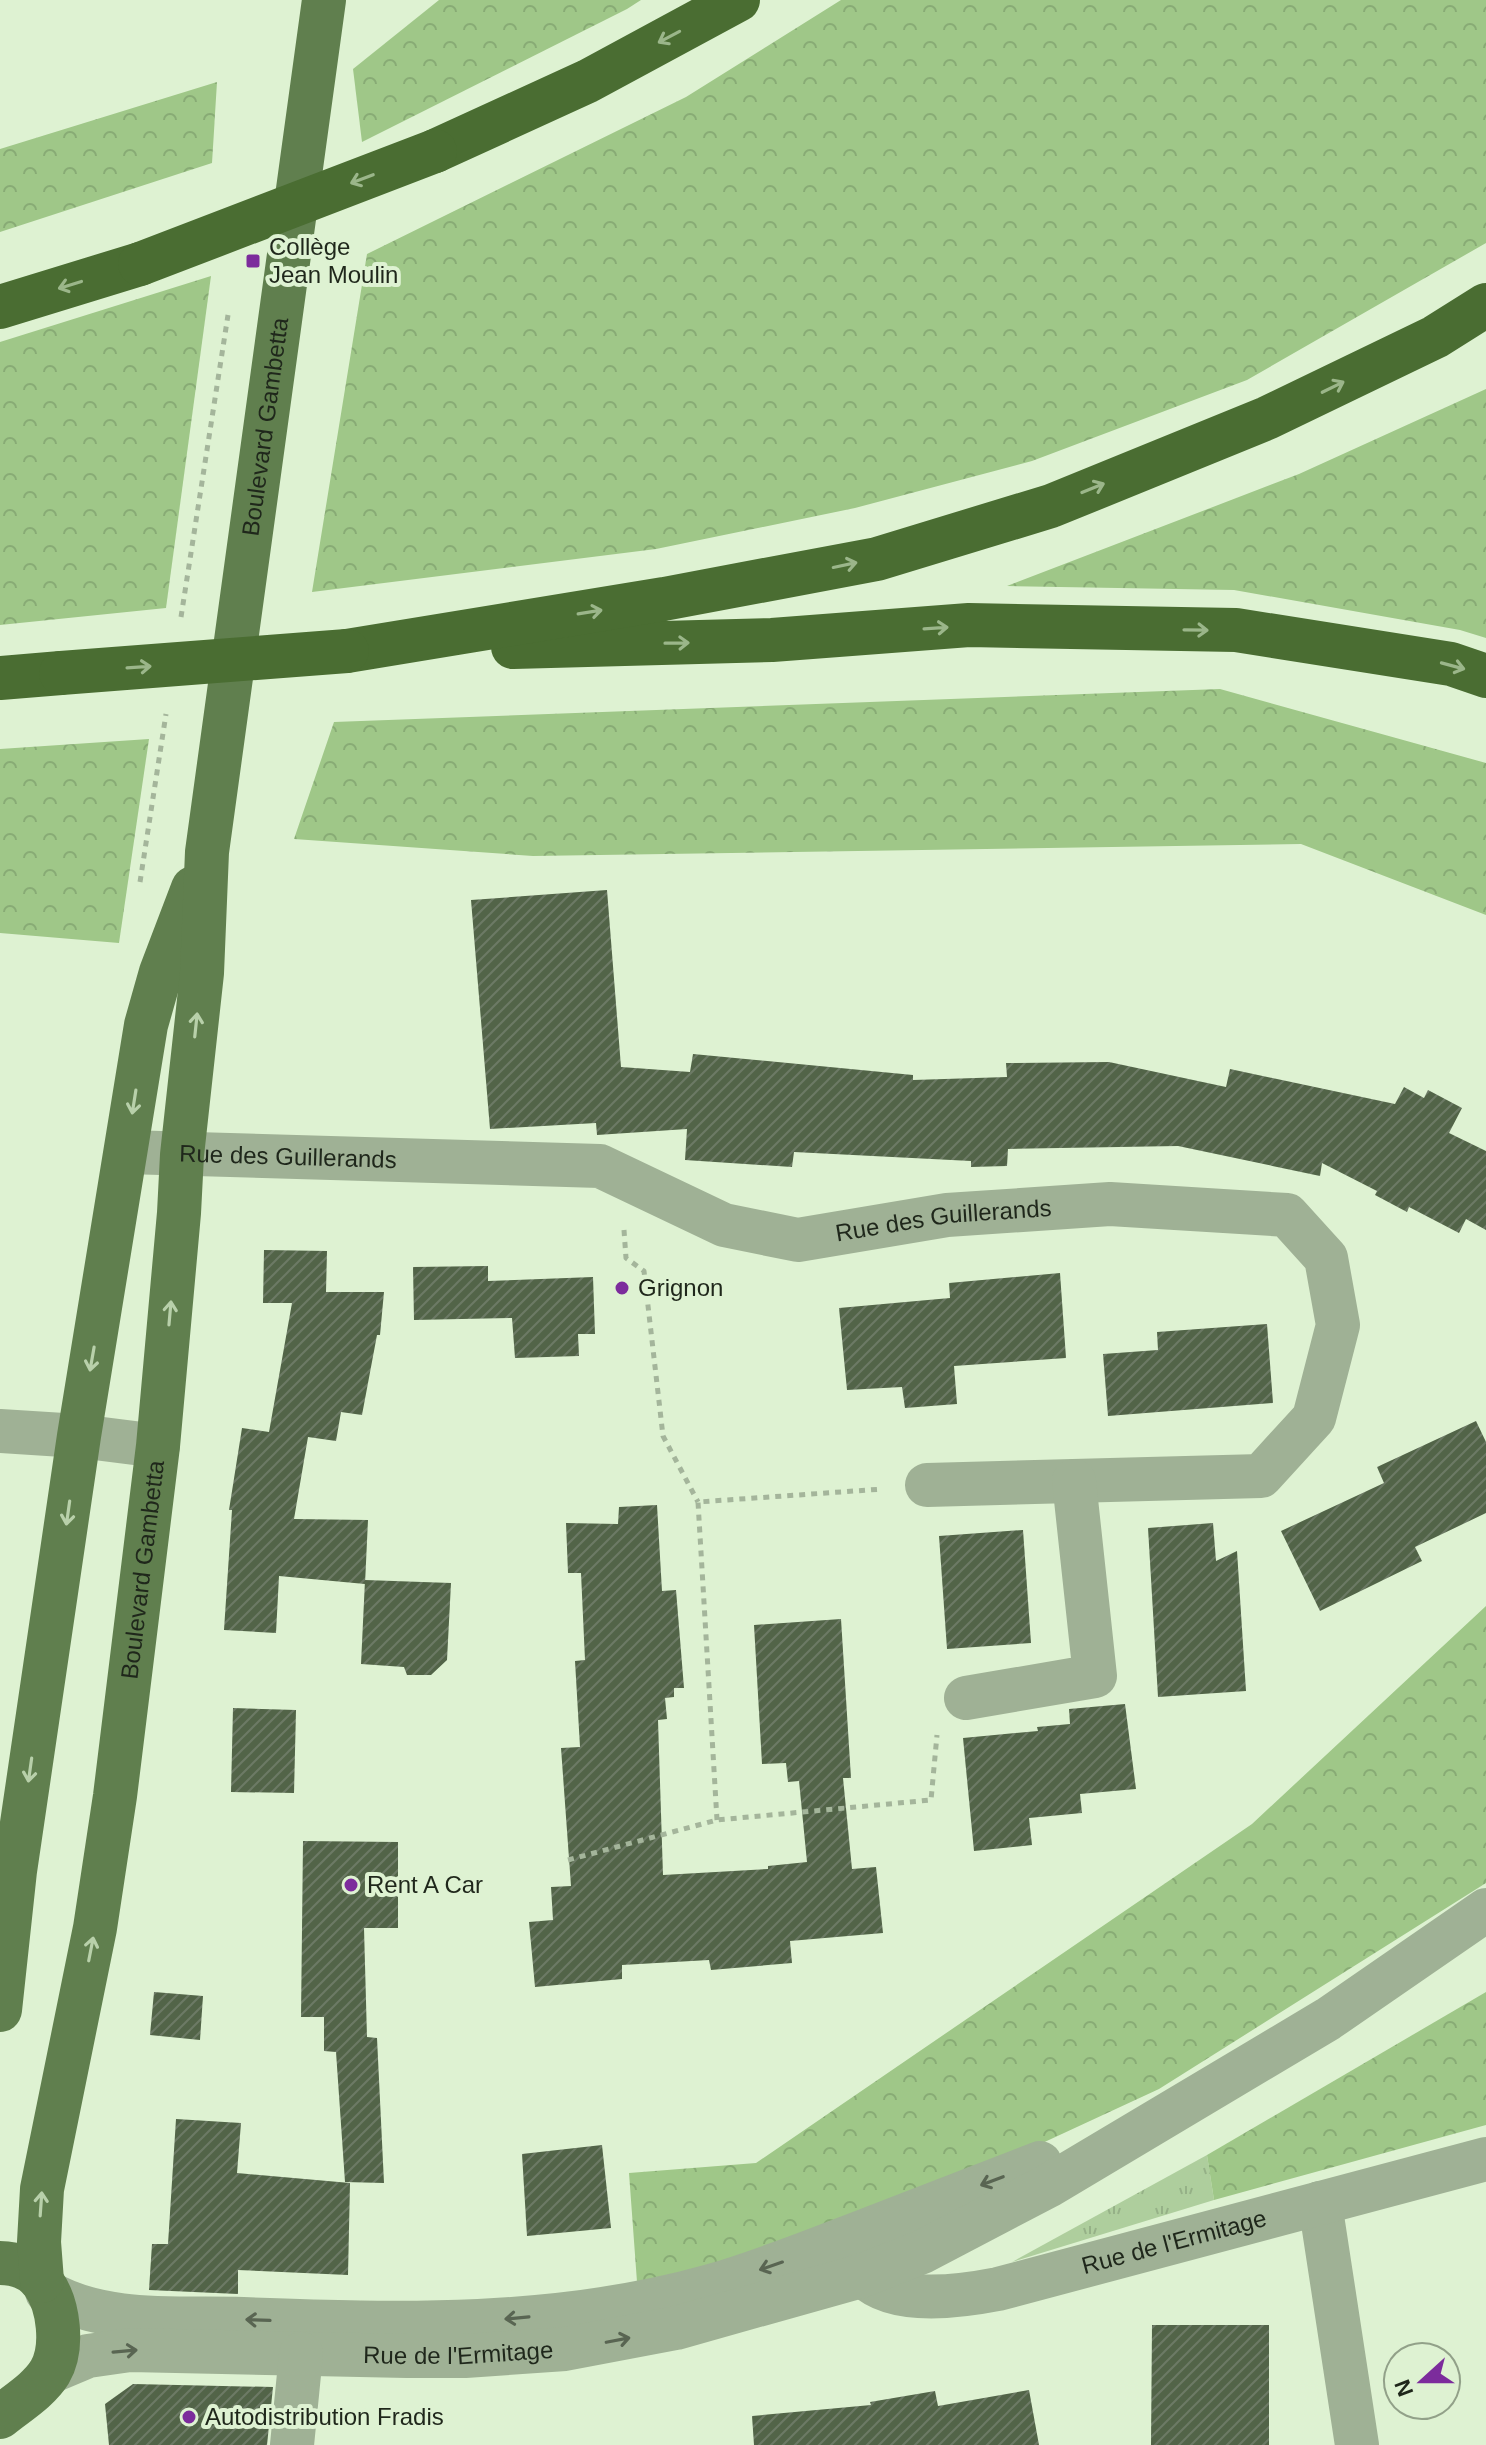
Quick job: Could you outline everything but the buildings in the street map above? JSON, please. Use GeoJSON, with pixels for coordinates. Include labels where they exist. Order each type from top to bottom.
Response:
{"type":"FeatureCollection","features":[{"type":"Feature","properties":{"kind":"highway"},"geometry":{"type":"LineString","coordinates":[[0,307],[140,264],[435,151],[588,81],[738,0]]}},
{"type":"Feature","properties":{"kind":"highway"},"geometry":{"type":"LineString","coordinates":[[347,651],[679,597],[877,559],[1051,506],[1267,418],[1435,337],[1486,305]]}},
{"type":"Feature","properties":{"kind":"highway"},"geometry":{"type":"LineString","coordinates":[[0,678],[347,651],[772,640],[969,625],[1236,630],[1451,664],[1486,676]]}},
{"type":"Feature","properties":{"kind":"main road","name":"Boulevard Gambetta"},"geometry":{"type":"LineString","coordinates":[[50,2372],[57,2346],[57,2326],[45,2287],[39,2242],[42,2189],[95,1928],[117,1781],[158,1446],[182,1155],[202,973],[207,852],[324,0]]}},
{"type":"Feature","properties":{"kind":"main road","name":"Boulevard Gambetta"},"geometry":{"type":"LineString","coordinates":[[0,2010],[15,1871],[79,1436],[146,1025],[161,972],[207,852]]}},
{"type":"Feature","properties":{"kind":"main road"},"geometry":{"type":"LineString","coordinates":[[0,2263],[24,2266],[45,2287]]}},
{"type":"Feature","properties":{"kind":"main road"},"geometry":{"type":"LineString","coordinates":[[0,2417],[39,2386],[50,2372]]}},
{"type":"Feature","properties":{"kind":"street","name":"Rue des Guillerands"},"geometry":{"type":"LineString","coordinates":[[126,1152],[600,1166],[724,1225],[798,1240],[947,1215],[1110,1204],[1287,1215],[1326,1258],[1338,1325],[1314,1418],[1261,1476],[927,1485]]}},
{"type":"Feature","properties":{"kind":"street"},"geometry":{"type":"LineString","coordinates":[[0,1431],[79,1436],[158,1446]]}},
{"type":"Feature","properties":{"kind":"street"},"geometry":{"type":"LineString","coordinates":[[966,1698],[1095,1676],[1074,1481]]}},
{"type":"Feature","properties":{"kind":"street","name":"Rue de l'Ermitage"},"geometry":{"type":"LineString","coordinates":[[50,2372],[88,2356],[130,2350],[465,2356],[565,2349],[676,2328],[853,2257],[1169,2113],[1328,2019],[1486,1910]]}},
{"type":"Feature","properties":{"kind":"street","name":"Rue de l'Ermitage"},"geometry":{"type":"LineString","coordinates":[[853,2257],[875,2284],[927,2298],[959,2297],[1486,2159]]}},
{"type":"Feature","properties":{"kind":"street"},"geometry":{"type":"LineString","coordinates":[[1320,2203],[1357,2445]]}},
{"type":"Feature","properties":{"kind":"street","name":"Rue de l'Ermitage"},"geometry":{"type":"LineString","coordinates":[[45,2287],[67,2304],[119,2314],[365,2324],[518,2319],[620,2305],[853,2257]]}},
{"type":"Feature","properties":{"kind":"street"},"geometry":{"type":"LineString","coordinates":[[292,2445],[301,2354]]}},
{"type":"Feature","properties":{"kind":"path"},"geometry":{"type":"LineString","coordinates":[[180,628],[228,313]]}},
{"type":"Feature","properties":{"kind":"path"},"geometry":{"type":"LineString","coordinates":[[138,896],[167,707]]}},
{"type":"Feature","properties":{"kind":"path"},"geometry":{"type":"LineString","coordinates":[[619,1176],[626,1258],[644,1271],[663,1436],[698,1502],[717,1820]]}},
{"type":"Feature","properties":{"kind":"path"},"geometry":{"type":"LineString","coordinates":[[698,1502],[927,1485]]}},
{"type":"Feature","properties":{"kind":"path"},"geometry":{"type":"LineString","coordinates":[[568,1860],[717,1820],[931,1800],[937,1733],[966,1698]]}},
{"type":"Feature","properties":{"kind":"green space"},"geometry":{"type":"Polygon","coordinates":[[[439,0],[641,0],[362,142],[353,69],[439,0]]]}},
{"type":"Feature","properties":{"kind":"green space"},"geometry":{"type":"Polygon","coordinates":[[[841,0],[1486,0],[1486,243],[1247,380],[1032,461],[855,508],[656,549],[312,592],[367,254],[686,97],[841,0]]]}},
{"type":"Feature","properties":{"kind":"green space"},"geometry":{"type":"Polygon","coordinates":[[[217,82],[212,163],[0,232],[0,149],[217,82]]]}},
{"type":"Feature","properties":{"kind":"green space"},"geometry":{"type":"Polygon","coordinates":[[[211,276],[166,608],[0,625],[0,342],[211,276]]]}},
{"type":"Feature","properties":{"kind":"green space"},"geometry":{"type":"Polygon","coordinates":[[[1486,389],[1486,638],[1460,630],[1234,590],[1007,586],[1299,474],[1486,389]]]}},
{"type":"Feature","properties":{"kind":"green space"},"geometry":{"type":"Polygon","coordinates":[[[1220,689],[1486,763],[1486,915],[1301,844],[533,856],[294,839],[334,722],[1220,689]]]}},
{"type":"Feature","properties":{"kind":"green space"},"geometry":{"type":"Polygon","coordinates":[[[149,739],[119,943],[0,933],[0,749],[149,739]]]}},
{"type":"Feature","properties":{"kind":"green space"},"geometry":{"type":"Polygon","coordinates":[[[1486,1606],[1486,1883],[1159,2089],[885,2216],[699,2275],[637,2282],[629,2173],[756,2163],[1252,1824],[1486,1606]]]}},
{"type":"Feature","properties":{"kind":"green space"},"geometry":{"type":"Polygon","coordinates":[[[1486,1992],[1486,2125],[1214,2200],[1207,2155],[1486,1992]]]}},
{"type":"Feature","properties":{"kind":"green space"},"geometry":{"type":"Polygon","coordinates":[[[1207,2155],[1214,2200],[1012,2262],[1207,2155]]]}},
{"type":"Feature","properties":{"kind":"place","name":"Collège Jean Moulin"},"geometry":{"type":"Point","coordinates":[253,261]}},
{"type":"Feature","properties":{"kind":"place","name":"Grignon"},"geometry":{"type":"Point","coordinates":[622,1288]}},
{"type":"Feature","properties":{"kind":"place","name":"Rent A Car"},"geometry":{"type":"Point","coordinates":[351,1885]}},
{"type":"Feature","properties":{"kind":"place","name":"Autodistribution Fradis"},"geometry":{"type":"Point","coordinates":[189,2417]}}]}
